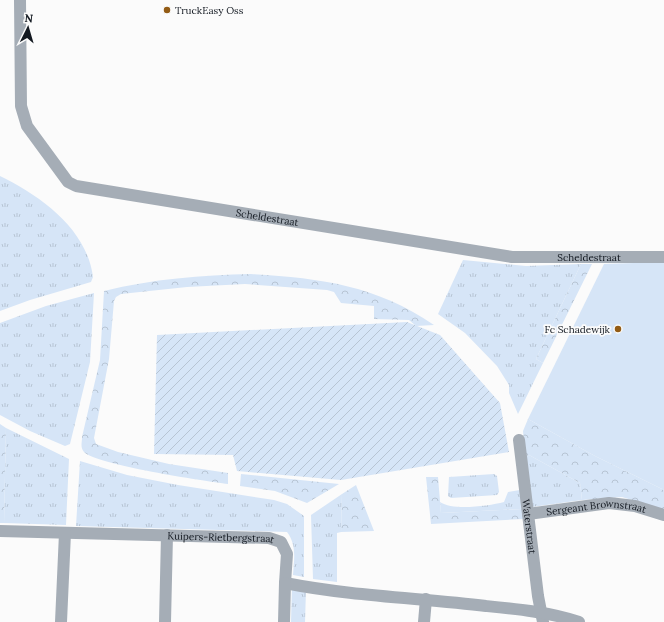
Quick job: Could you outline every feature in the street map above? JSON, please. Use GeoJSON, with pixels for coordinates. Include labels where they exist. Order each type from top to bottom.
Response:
{"type":"FeatureCollection","features":[{"type":"Feature","properties":{"kind":"street","name":"Scheldestraat"},"geometry":{"type":"LineString","coordinates":[[20,0],[21,106],[27,126],[68,182],[76,186],[512,256],[664,257]]}},
{"type":"Feature","properties":{"kind":"street","name":"Waterstraat"},"geometry":{"type":"LineString","coordinates":[[519,440],[542,617]]}},
{"type":"Feature","properties":{"kind":"street","name":"Sergeant Brownstraat"},"geometry":{"type":"LineString","coordinates":[[528,514],[609,503],[635,506],[664,515]]}},
{"type":"Feature","properties":{"kind":"street","name":"Kuipers-Rietbergstraat"},"geometry":{"type":"LineString","coordinates":[[0,531],[269,538],[281,542],[287,554],[284,622]]}},
{"type":"Feature","properties":{"kind":"street"},"geometry":{"type":"LineString","coordinates":[[61,622],[65,532]]}},
{"type":"Feature","properties":{"kind":"street"},"geometry":{"type":"LineString","coordinates":[[165,622],[167,535]]}},
{"type":"Feature","properties":{"kind":"street"},"geometry":{"type":"LineString","coordinates":[[285,583],[370,595],[426,599],[542,617],[563,617],[579,622]]}},
{"type":"Feature","properties":{"kind":"street"},"geometry":{"type":"LineString","coordinates":[[424,622],[426,599]]}},
{"type":"Feature","properties":{"kind":"green space"},"geometry":{"type":"Polygon","coordinates":[[[0,176],[31,193],[46,204],[72,229],[82,244],[89,260],[93,277],[91,282],[30,300],[0,311],[0,176]]]}},
{"type":"Feature","properties":{"kind":"green space"},"geometry":{"type":"Polygon","coordinates":[[[463,260],[526,266],[581,264],[536,359],[543,363],[518,414],[509,393],[509,385],[497,366],[465,333],[438,314],[463,260]]]}},
{"type":"Feature","properties":{"kind":"green space","name":"Fc Schadewijk"},"geometry":{"type":"Polygon","coordinates":[[[664,262],[664,490],[595,456],[528,419],[604,264],[664,262]]]}},
{"type":"Feature","properties":{"kind":"green space"},"geometry":{"type":"Polygon","coordinates":[[[581,264],[592,264],[543,363],[536,359],[581,264]]]}},
{"type":"Feature","properties":{"kind":"green space"},"geometry":{"type":"Polygon","coordinates":[[[251,274],[324,281],[369,292],[412,311],[434,325],[416,326],[409,320],[374,319],[374,306],[341,303],[334,292],[327,290],[245,284],[187,287],[121,294],[116,297],[114,301],[109,359],[94,438],[96,444],[118,452],[169,464],[228,473],[228,484],[129,467],[93,457],[84,452],[82,447],[82,437],[100,360],[104,291],[141,283],[177,278],[251,274]]]}},
{"type":"Feature","properties":{"kind":"green space"},"geometry":{"type":"Polygon","coordinates":[[[94,293],[90,362],[70,444],[65,446],[30,431],[0,415],[0,323],[46,306],[94,293]]]}},
{"type":"Feature","properties":{"kind":"green space"},"geometry":{"type":"Polygon","coordinates":[[[407,322],[440,335],[500,403],[509,452],[341,480],[237,471],[233,455],[154,454],[157,335],[407,322]]]}},
{"type":"Feature","properties":{"kind":"green space"},"geometry":{"type":"Polygon","coordinates":[[[528,419],[595,456],[664,490],[664,510],[622,497],[582,500],[580,483],[529,455],[525,457],[523,431],[528,419]]]}},
{"type":"Feature","properties":{"kind":"green space"},"geometry":{"type":"Polygon","coordinates":[[[0,424],[6,428],[4,523],[0,523],[0,424]]]}},
{"type":"Feature","properties":{"kind":"green space"},"geometry":{"type":"Polygon","coordinates":[[[6,428],[69,459],[66,525],[4,523],[6,428]]]}},
{"type":"Feature","properties":{"kind":"green space"},"geometry":{"type":"Polygon","coordinates":[[[529,455],[580,483],[582,500],[532,507],[525,457],[529,455]]]}},
{"type":"Feature","properties":{"kind":"green space"},"geometry":{"type":"Polygon","coordinates":[[[80,461],[127,475],[178,485],[274,500],[287,504],[304,516],[304,577],[293,575],[294,547],[287,532],[76,526],[80,461]]]}},
{"type":"Feature","properties":{"kind":"green space"},"geometry":{"type":"Polygon","coordinates":[[[241,474],[339,484],[307,503],[275,491],[240,486],[241,474]]]}},
{"type":"Feature","properties":{"kind":"green space"},"geometry":{"type":"Polygon","coordinates":[[[494,474],[497,476],[499,492],[497,495],[451,498],[448,496],[449,477],[494,474]]]}},
{"type":"Feature","properties":{"kind":"green space"},"geometry":{"type":"Polygon","coordinates":[[[426,477],[438,477],[441,513],[522,509],[524,519],[431,524],[426,477]]]}},
{"type":"Feature","properties":{"kind":"green space"},"geometry":{"type":"Polygon","coordinates":[[[356,485],[374,531],[341,532],[342,494],[356,485]]]}},
{"type":"Feature","properties":{"kind":"green space"},"geometry":{"type":"Polygon","coordinates":[[[520,490],[522,509],[441,513],[440,502],[446,505],[462,507],[489,505],[504,502],[508,492],[520,490]]]}},
{"type":"Feature","properties":{"kind":"green space"},"geometry":{"type":"Polygon","coordinates":[[[342,494],[341,532],[337,533],[337,582],[313,579],[311,515],[342,494]]]}},
{"type":"Feature","properties":{"kind":"green space"},"geometry":{"type":"Polygon","coordinates":[[[292,586],[306,590],[305,622],[291,622],[292,586]]]}},
{"type":"Feature","properties":{"kind":"place","name":"TruckEasy Oss"},"geometry":{"type":"Point","coordinates":[167,10]}},
{"type":"Feature","properties":{"kind":"place","name":"Fc Schadewijk"},"geometry":{"type":"Point","coordinates":[618,329]}}]}
